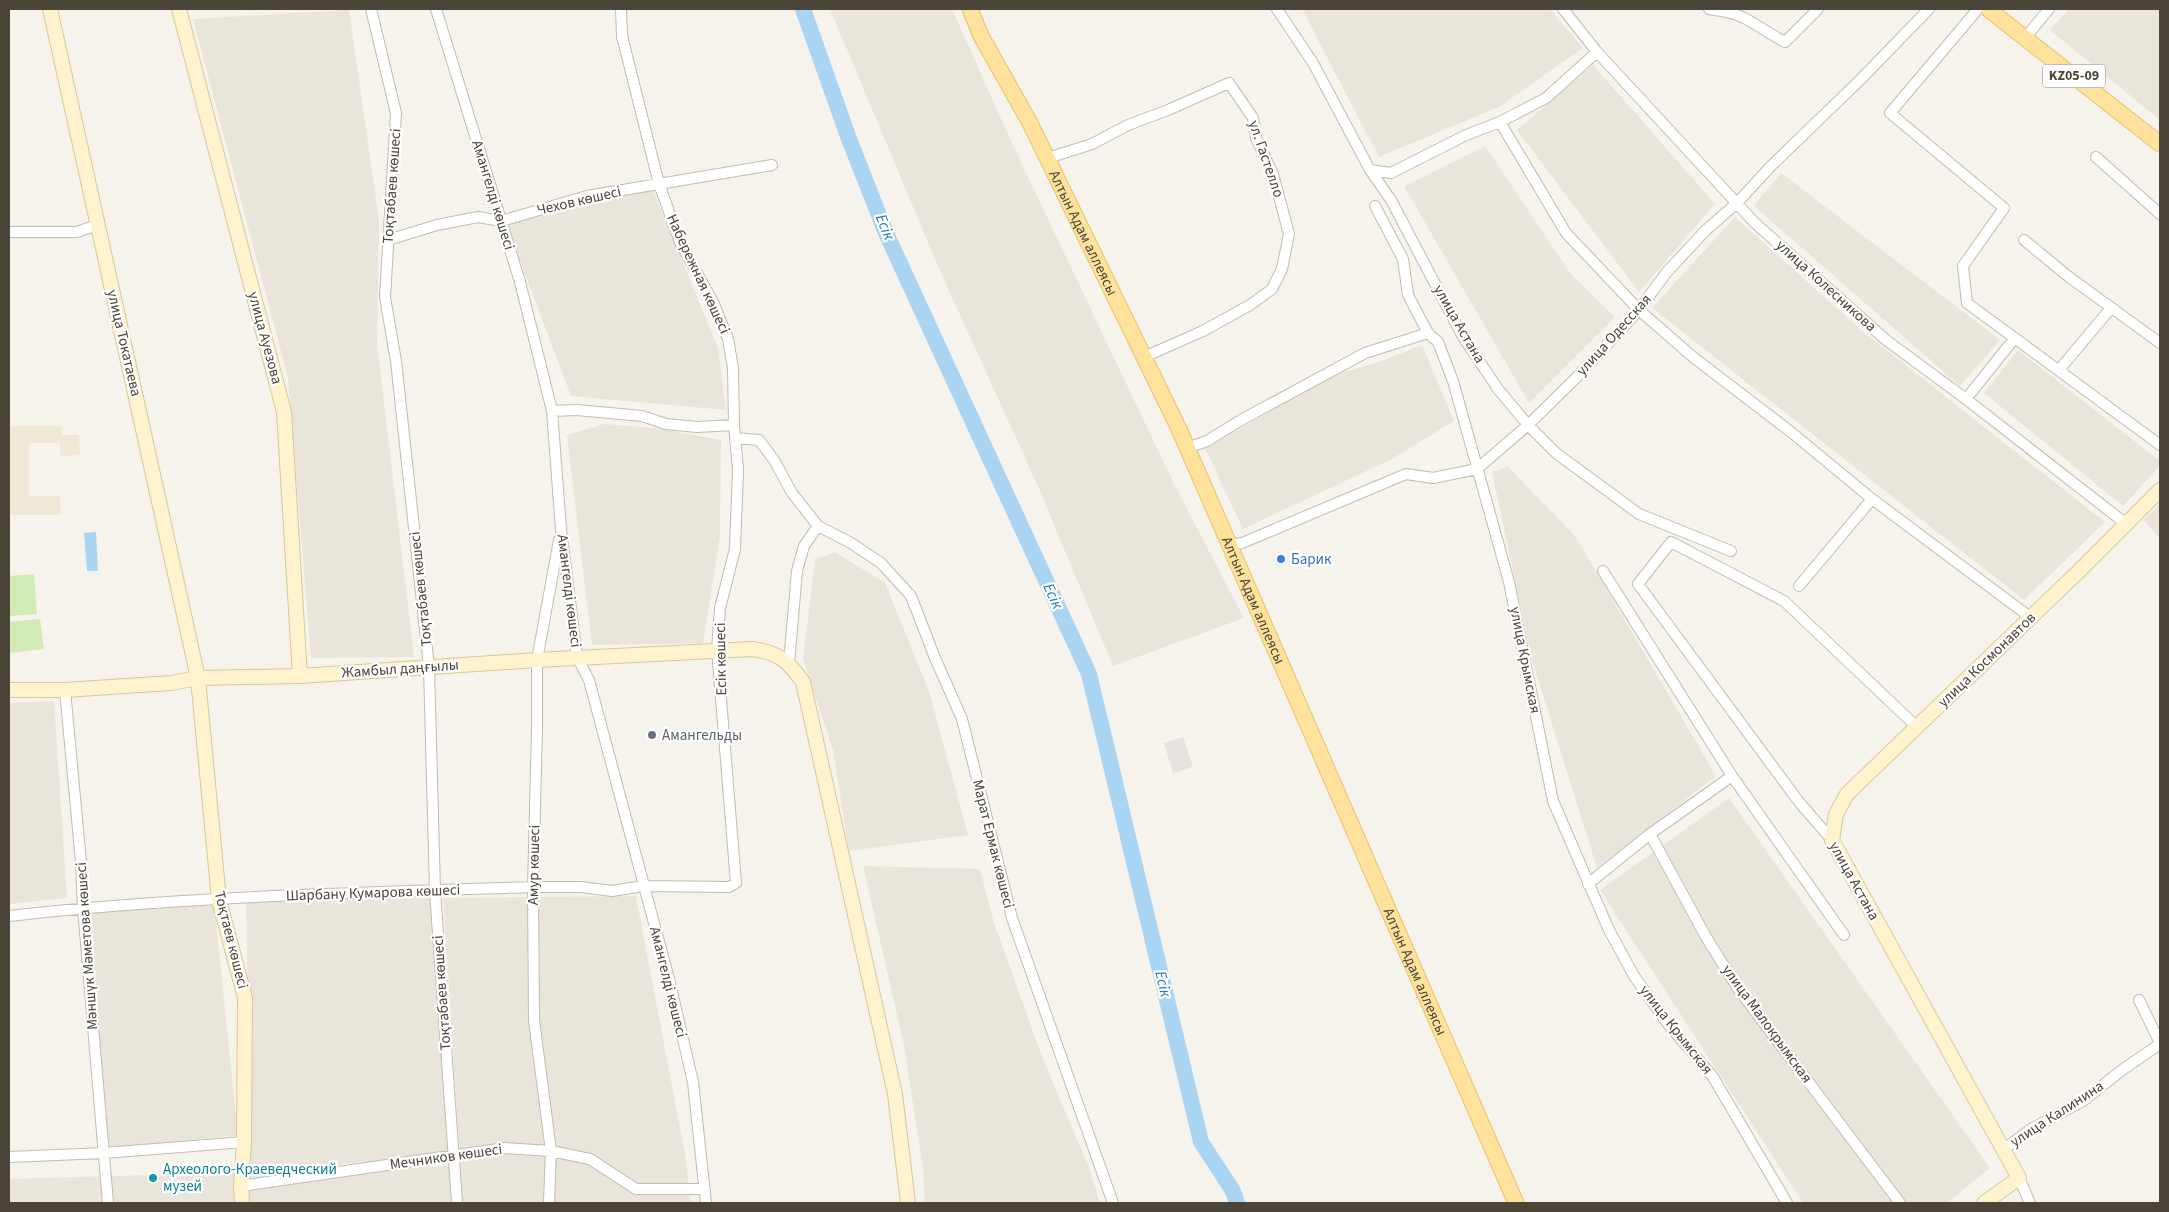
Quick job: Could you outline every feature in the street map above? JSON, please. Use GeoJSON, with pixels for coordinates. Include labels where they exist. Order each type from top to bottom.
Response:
{"type":"FeatureCollection","features":[{"type":"Feature","properties":{"kind":"main road","name":"Алтын Адам аллеясы"},"geometry":{"type":"LineString","coordinates":[[970,9],[982,36],[1048,158],[1187,448],[1516,1203]]}},
{"type":"Feature","properties":{"kind":"main road","name":"KZ05-09"},"geometry":{"type":"LineString","coordinates":[[1988,9],[2160,144]]}},
{"type":"Feature","properties":{"kind":"street","name":"улица Токатаева"},"geometry":{"type":"LineString","coordinates":[[50,9],[198,678]]}},
{"type":"Feature","properties":{"kind":"street","name":"улица Ауезова"},"geometry":{"type":"LineString","coordinates":[[179,9],[284,412],[300,676]]}},
{"type":"Feature","properties":{"kind":"street","name":"Тоқтабаев көшесі"},"geometry":{"type":"LineString","coordinates":[[371,9],[396,113],[385,297],[396,361],[429,667],[435,891],[457,1203]]}},
{"type":"Feature","properties":{"kind":"street","name":"Амангелді көшесі"},"geometry":{"type":"LineString","coordinates":[[436,9],[520,282],[552,411],[561,529],[577,658],[589,680],[669,979],[693,1082],[706,1203]]}},
{"type":"Feature","properties":{"kind":"street","name":"Набережная көшесі"},"geometry":{"type":"LineString","coordinates":[[621,9],[622,36],[659,184],[680,242],[714,304],[728,339],[733,368],[735,438]]}},
{"type":"Feature","properties":{"kind":"street","name":"улица Астана"},"geometry":{"type":"LineString","coordinates":[[1277,9],[1313,62],[1370,170],[1391,200],[1464,337],[1498,389],[1528,425],[1556,453],[1639,514],[1731,551]]}},
{"type":"Feature","properties":{"kind":"street","name":"улица Колесникова"},"geometry":{"type":"LineString","coordinates":[[1564,9],[1597,52],[1738,202],[1755,223],[1886,340],[1966,399],[2126,523]]}},
{"type":"Feature","properties":{"kind":"street"},"geometry":{"type":"LineString","coordinates":[[1709,9],[1743,17],[1765,32],[1785,42],[1818,9]]}},
{"type":"Feature","properties":{"kind":"street","name":"улица Одесская"},"geometry":{"type":"LineString","coordinates":[[1478,469],[1528,425],[1578,376],[1639,310],[1666,273],[1705,231],[1738,202],[1770,167],[1859,81],[1929,9]]}},
{"type":"Feature","properties":{"kind":"street"},"geometry":{"type":"LineString","coordinates":[[1978,9],[1890,113],[2004,208],[1963,266],[1967,303],[2160,445]]}},
{"type":"Feature","properties":{"kind":"street"},"geometry":{"type":"LineString","coordinates":[[2025,38],[2049,9]]}},
{"type":"Feature","properties":{"kind":"street"},"geometry":{"type":"LineString","coordinates":[[1370,170],[1391,172],[1500,122],[1546,98],[1597,52]]}},
{"type":"Feature","properties":{"kind":"street","name":"ул. Гастелло"},"geometry":{"type":"LineString","coordinates":[[1048,158],[1092,144],[1128,125],[1230,83],[1253,118],[1256,138],[1273,174],[1289,234],[1282,269],[1272,289],[1250,305],[1203,332],[1144,357]]}},
{"type":"Feature","properties":{"kind":"street"},"geometry":{"type":"LineString","coordinates":[[1500,122],[1566,233],[1639,310],[1693,357],[1792,432],[1872,499],[2030,618]]}},
{"type":"Feature","properties":{"kind":"street"},"geometry":{"type":"LineString","coordinates":[[2096,158],[2160,214]]}},
{"type":"Feature","properties":{"kind":"street","name":"Чехов көшесі"},"geometry":{"type":"LineString","coordinates":[[388,240],[437,225],[478,217],[501,221],[587,196],[772,165]]}},
{"type":"Feature","properties":{"kind":"street","name":"улица Крымская"},"geometry":{"type":"LineString","coordinates":[[1375,206],[1403,259],[1408,295],[1428,333],[1438,342],[1454,381],[1509,582],[1553,800],[1609,930],[1634,976],[1668,1024],[1713,1077],[1787,1203]]}},
{"type":"Feature","properties":{"kind":"street"},"geometry":{"type":"LineString","coordinates":[[9,232],[77,232],[97,225]]}},
{"type":"Feature","properties":{"kind":"street"},"geometry":{"type":"LineString","coordinates":[[2024,240],[2111,308],[2160,343]]}},
{"type":"Feature","properties":{"kind":"street"},"geometry":{"type":"LineString","coordinates":[[2059,370],[2111,308]]}},
{"type":"Feature","properties":{"kind":"street"},"geometry":{"type":"LineString","coordinates":[[1187,448],[1207,441],[1241,420],[1366,353],[1428,333]]}},
{"type":"Feature","properties":{"kind":"street"},"geometry":{"type":"LineString","coordinates":[[1966,399],[2014,339]]}},
{"type":"Feature","properties":{"kind":"street"},"geometry":{"type":"LineString","coordinates":[[552,411],[577,410],[642,416],[666,424],[697,427],[734,425]]}},
{"type":"Feature","properties":{"kind":"street"},"geometry":{"type":"LineString","coordinates":[[735,438],[759,440],[774,460],[792,493],[818,526],[804,546],[797,571],[789,663],[803,682],[895,1094],[908,1203]]}},
{"type":"Feature","properties":{"kind":"street","name":"Есік көшесі"},"geometry":{"type":"LineString","coordinates":[[735,438],[738,470],[736,549],[720,608],[717,650],[736,883]]}},
{"type":"Feature","properties":{"kind":"street"},"geometry":{"type":"LineString","coordinates":[[1230,545],[1242,543],[1406,474],[1433,478],[1478,469]]}},
{"type":"Feature","properties":{"kind":"street","name":"улица Космонавтов"},"geometry":{"type":"LineString","coordinates":[[1832,840],[1836,814],[1847,794],[2077,573],[2160,490]]}},
{"type":"Feature","properties":{"kind":"street"},"geometry":{"type":"LineString","coordinates":[[1799,586],[1872,499]]}},
{"type":"Feature","properties":{"kind":"street","name":"Марат Ермак көшесі"},"geometry":{"type":"LineString","coordinates":[[818,526],[851,543],[881,563],[911,596],[935,658],[962,719],[1012,918],[1114,1203]]}},
{"type":"Feature","properties":{"kind":"street","name":"Амур көшесі"},"geometry":{"type":"LineString","coordinates":[[549,1203],[551,1151],[534,1020],[533,887],[537,660],[561,529]]}},
{"type":"Feature","properties":{"kind":"street","name":"улица Астана"},"geometry":{"type":"LineString","coordinates":[[1917,727],[1784,600],[1671,542],[1638,584],[1799,802],[1832,840],[2003,1150],[2030,1203]]}},
{"type":"Feature","properties":{"kind":"street"},"geometry":{"type":"LineString","coordinates":[[1603,571],[1732,776],[1844,935]]}},
{"type":"Feature","properties":{"kind":"street","name":"Жамбыл даңғылы"},"geometry":{"type":"LineString","coordinates":[[9,690],[65,690],[171,683],[198,678],[300,676],[717,650],[752,649],[770,652],[789,663]]}},
{"type":"Feature","properties":{"kind":"street","name":"Тоқтаев көшесі"},"geometry":{"type":"LineString","coordinates":[[198,678],[218,900],[245,998],[242,1203]]}},
{"type":"Feature","properties":{"kind":"street","name":"Мәншүк Мәметова көшесі"},"geometry":{"type":"LineString","coordinates":[[65,690],[81,862],[83,908],[108,1203]]}},
{"type":"Feature","properties":{"kind":"street"},"geometry":{"type":"LineString","coordinates":[[1588,884],[1650,834],[1732,776]]}},
{"type":"Feature","properties":{"kind":"street","name":"улица Малокрымская"},"geometry":{"type":"LineString","coordinates":[[1650,834],[1706,937],[1739,990],[1778,1039],[1900,1203]]}},
{"type":"Feature","properties":{"kind":"street","name":"Шарбану Кумарова көшесі"},"geometry":{"type":"LineString","coordinates":[[9,916],[83,908],[218,900],[533,887],[581,887],[612,891],[644,886],[729,888],[736,883]]}},
{"type":"Feature","properties":{"kind":"street"},"geometry":{"type":"LineString","coordinates":[[2139,1000],[2160,1044]]}},
{"type":"Feature","properties":{"kind":"street","name":"улица Калинина"},"geometry":{"type":"LineString","coordinates":[[2003,1150],[2031,1129],[2083,1101],[2122,1070],[2160,1044]]}},
{"type":"Feature","properties":{"kind":"street"},"geometry":{"type":"LineString","coordinates":[[9,1157],[104,1153],[244,1142]]}},
{"type":"Feature","properties":{"kind":"street","name":"Мечников көшесі"},"geometry":{"type":"LineString","coordinates":[[241,1186],[505,1148],[551,1151],[590,1159],[636,1189],[703,1189]]}},
{"type":"Feature","properties":{"kind":"street"},"geometry":{"type":"LineString","coordinates":[[1984,1203],[2018,1178]]}},
{"type":"Feature","properties":{"kind":"shaded area"},"geometry":{"type":"Polygon","coordinates":[[[830,9],[952,9],[1011,141],[1174,484],[1244,618],[1113,666],[1037,484],[940,271],[830,9]]]}},
{"type":"Feature","properties":{"kind":"shaded area"},"geometry":{"type":"Polygon","coordinates":[[[1302,9],[1550,9],[1583,48],[1499,107],[1379,157],[1302,9]]]}},
{"type":"Feature","properties":{"kind":"shaded area"},"geometry":{"type":"Polygon","coordinates":[[[2069,9],[2160,9],[2160,120],[2050,30],[2069,9]]]}},
{"type":"Feature","properties":{"kind":"shaded area"},"geometry":{"type":"Polygon","coordinates":[[[349,10],[379,220],[377,343],[414,657],[311,658],[288,378],[193,19],[349,10]]]}},
{"type":"Feature","properties":{"kind":"shaded area"},"geometry":{"type":"Polygon","coordinates":[[[1593,65],[1715,204],[1639,292],[1517,130],[1593,65]]]}},
{"type":"Feature","properties":{"kind":"shaded area"},"geometry":{"type":"Polygon","coordinates":[[[1485,146],[1571,274],[1615,317],[1529,403],[1404,186],[1485,146]]]}},
{"type":"Feature","properties":{"kind":"shaded area"},"geometry":{"type":"Polygon","coordinates":[[[1781,173],[2000,340],[1960,386],[1754,206],[1781,173]]]}},
{"type":"Feature","properties":{"kind":"shaded area"},"geometry":{"type":"Polygon","coordinates":[[[653,190],[718,348],[726,410],[571,396],[505,221],[653,190]]]}},
{"type":"Feature","properties":{"kind":"shaded area"},"geometry":{"type":"Polygon","coordinates":[[[1735,217],[1861,330],[2105,522],[2024,600],[1652,308],[1735,217]]]}},
{"type":"Feature","properties":{"kind":"shaded area"},"geometry":{"type":"Polygon","coordinates":[[[1422,345],[1454,421],[1392,459],[1243,529],[1205,448],[1335,375],[1384,360],[1422,345]]]}},
{"type":"Feature","properties":{"kind":"shaded area"},"geometry":{"type":"Polygon","coordinates":[[[2018,350],[2160,461],[2160,466],[2123,506],[1984,393],[2018,350]]]}},
{"type":"Feature","properties":{"kind":"shaded area"},"geometry":{"type":"Polygon","coordinates":[[[604,424],[655,428],[721,440],[720,536],[703,643],[592,645],[567,435],[604,424]]]}},
{"type":"Feature","properties":{"kind":"shaded area"},"geometry":{"type":"Polygon","coordinates":[[[9,426],[62,426],[62,435],[79,435],[80,455],[60,456],[60,443],[29,443],[29,496],[60,496],[61,515],[9,515],[9,426]]]}},
{"type":"Feature","properties":{"kind":"shaded area"},"geometry":{"type":"Polygon","coordinates":[[[1508,467],[1576,537],[1716,776],[1597,868],[1532,660],[1492,472],[1508,467]]]}},
{"type":"Feature","properties":{"kind":"shaded area"},"geometry":{"type":"Polygon","coordinates":[[[2160,504],[2160,539],[2143,520],[2160,504]]]}},
{"type":"Feature","properties":{"kind":"shaded area"},"geometry":{"type":"Polygon","coordinates":[[[835,552],[885,583],[929,691],[968,835],[849,851],[833,750],[803,659],[815,560],[835,552]]]}},
{"type":"Feature","properties":{"kind":"shaded area"},"geometry":{"type":"Polygon","coordinates":[[[54,701],[67,898],[9,904],[9,703],[54,701]]]}},
{"type":"Feature","properties":{"kind":"shaded area"},"geometry":{"type":"Polygon","coordinates":[[[1183,737],[1193,767],[1173,773],[1164,743],[1183,737]]]}},
{"type":"Feature","properties":{"kind":"shaded area"},"geometry":{"type":"Polygon","coordinates":[[[1729,798],[1990,1168],[1947,1203],[1803,1203],[1600,890],[1729,798]]]}},
{"type":"Feature","properties":{"kind":"shaded area"},"geometry":{"type":"Polygon","coordinates":[[[863,866],[980,869],[994,923],[1043,1059],[1090,1170],[1100,1203],[925,1203],[923,1169],[904,1045],[863,866]]]}},
{"type":"Feature","properties":{"kind":"shaded area"},"geometry":{"type":"Polygon","coordinates":[[[433,894],[451,1153],[286,1170],[450,1166],[450,1203],[9,1203],[9,1179],[251,1172],[246,902],[433,894]]]}},
{"type":"Feature","properties":{"kind":"shaded area"},"geometry":{"type":"Polygon","coordinates":[[[636,896],[685,1154],[691,1203],[463,1203],[443,898],[636,896]]]}},
{"type":"Feature","properties":{"kind":"shaded area"},"geometry":{"type":"Polygon","coordinates":[[[214,903],[238,1135],[107,1149],[88,913],[214,903]]]}},
{"type":"Feature","properties":{"kind":"green space"},"geometry":{"type":"Polygon","coordinates":[[[34,574],[37,614],[9,616],[9,576],[34,574]]]}},
{"type":"Feature","properties":{"kind":"green space"},"geometry":{"type":"Polygon","coordinates":[[[40,619],[44,649],[9,653],[9,622],[40,619]]]}},
{"type":"Feature","properties":{"kind":"water"},"geometry":{"type":"Polygon","coordinates":[[[96,532],[98,571],[87,571],[84,533],[96,532]]]}},
{"type":"Feature","properties":{"kind":"waterway","name":"Есік"},"geometry":{"type":"LineString","coordinates":[[803,9],[849,139],[886,233],[1089,674],[1201,1142],[1233,1191],[1237,1203]]}},
{"type":"Feature","properties":{"kind":"place","name":"Барик"},"geometry":{"type":"Point","coordinates":[1281,559]}},
{"type":"Feature","properties":{"kind":"place","name":"Амангельды"},"geometry":{"type":"Point","coordinates":[652,735]}},
{"type":"Feature","properties":{"kind":"place","name":"Археолого-Краеведческий музей"},"geometry":{"type":"Point","coordinates":[153,1178]}}]}
